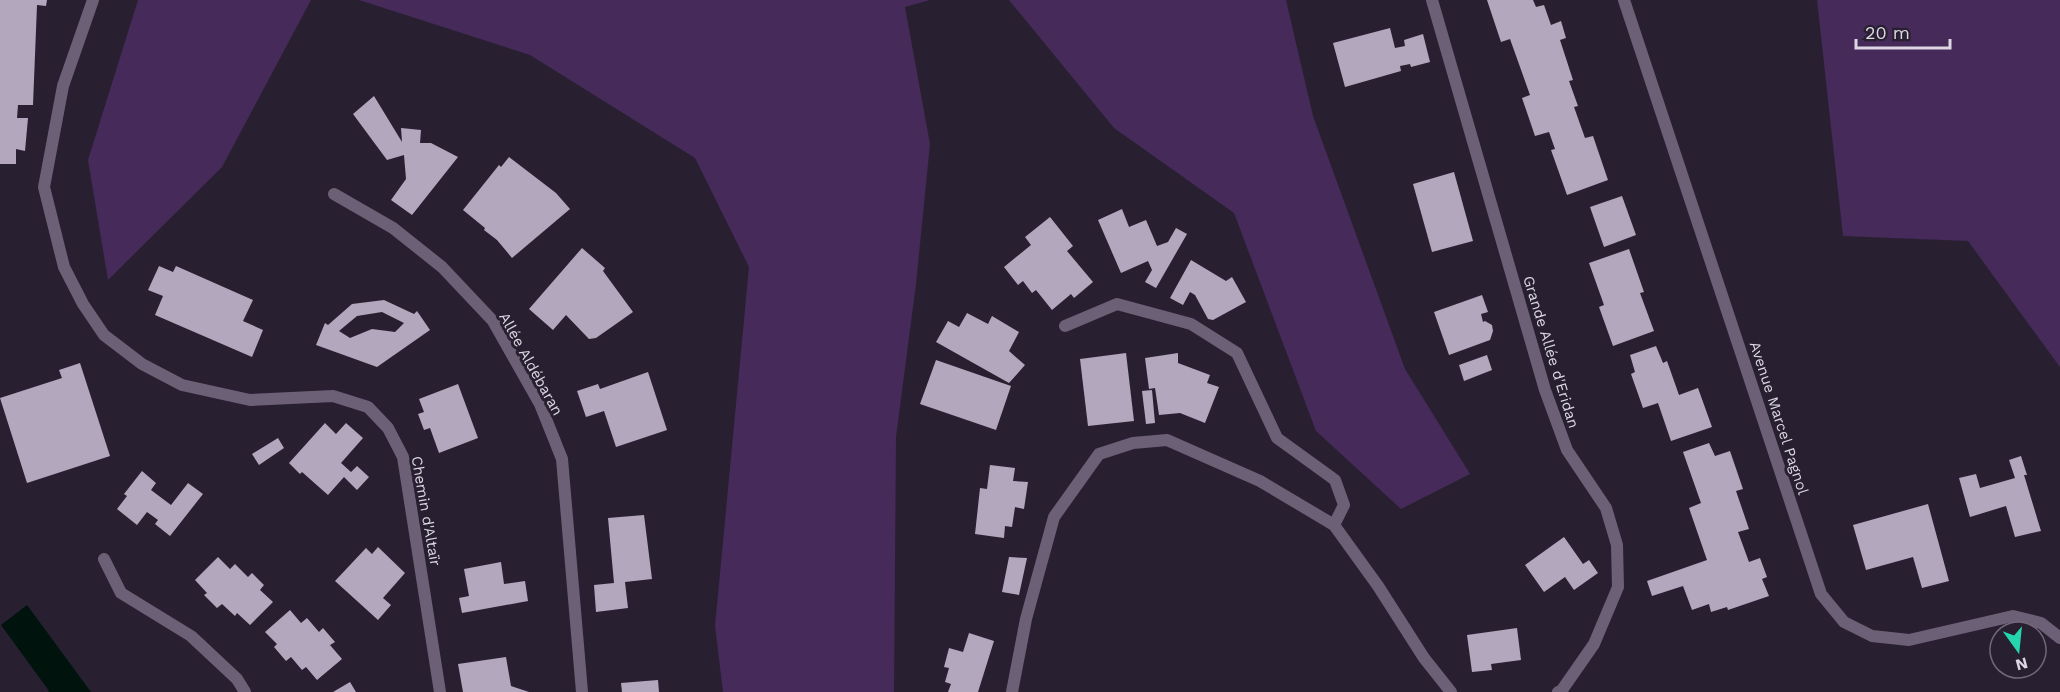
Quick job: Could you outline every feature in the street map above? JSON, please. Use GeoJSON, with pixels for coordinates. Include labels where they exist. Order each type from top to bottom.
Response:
{"type":"FeatureCollection","features":[{"type":"Feature","properties":{"kind":"street","name":"Chemin d'Altaïr"},"geometry":{"type":"LineString","coordinates":[[93,0],[63,86],[44,187],[64,267],[83,304],[104,335],[142,363],[182,385],[250,400],[333,396],[368,407],[388,428],[403,457],[440,692]]}},
{"type":"Feature","properties":{"kind":"street","name":"Grande Allée d'Eridan"},"geometry":{"type":"LineString","coordinates":[[1432,0],[1545,390],[1567,450],[1606,508],[1617,545],[1618,588],[1594,644],[1562,690],[1558,692]]}},
{"type":"Feature","properties":{"kind":"street","name":"Avenue Marcel Pagnol"},"geometry":{"type":"LineString","coordinates":[[1624,0],[1821,594],[1844,622],[1872,636],[1909,640],[2013,616],[2041,623],[2060,638]]}},
{"type":"Feature","properties":{"kind":"street","name":"Allée Aldébaran"},"geometry":{"type":"LineString","coordinates":[[334,194],[393,228],[442,267],[493,321],[540,404],[561,459],[582,692]]}},
{"type":"Feature","properties":{"kind":"street"},"geometry":{"type":"LineString","coordinates":[[1065,326],[1117,304],[1191,324],[1237,353],[1277,438],[1335,480],[1344,505],[1334,525]]}},
{"type":"Feature","properties":{"kind":"street"},"geometry":{"type":"LineString","coordinates":[[1012,692],[1026,620],[1054,517],[1099,454],[1133,443],[1167,440],[1260,481],[1334,525],[1378,586],[1424,657],[1451,692]]}},
{"type":"Feature","properties":{"kind":"street"},"geometry":{"type":"LineString","coordinates":[[104,559],[121,593],[191,636],[237,679],[245,692]]}},
{"type":"Feature","properties":{"kind":"shaded area"},"geometry":{"type":"Polygon","coordinates":[[[138,0],[311,0],[222,167],[108,280],[88,160],[138,0]]]}},
{"type":"Feature","properties":{"kind":"shaded area"},"geometry":{"type":"Polygon","coordinates":[[[359,0],[930,0],[905,7],[930,144],[916,284],[896,437],[894,692],[723,692],[715,626],[749,267],[695,158],[530,55],[359,0]]]}},
{"type":"Feature","properties":{"kind":"shaded area"},"geometry":{"type":"Polygon","coordinates":[[[1009,0],[1286,0],[1313,116],[1405,369],[1470,474],[1401,509],[1316,431],[1234,213],[1114,128],[1009,0]]]}},
{"type":"Feature","properties":{"kind":"shaded area"},"geometry":{"type":"Polygon","coordinates":[[[1817,0],[2060,0],[2060,367],[1968,241],[1843,236],[1817,0]]]}},
{"type":"Feature","properties":{"kind":"shaded area"},"geometry":{"type":"Polygon","coordinates":[[[27,605],[91,692],[48,692],[1,625],[27,605]]]}},
{"type":"Feature","properties":{"kind":"building"},"geometry":{"type":"Polygon","coordinates":[[[0,0],[47,0],[46,6],[37,5],[33,105],[18,105],[17,118],[28,118],[25,151],[16,149],[16,164],[0,164],[0,0]]]}},
{"type":"Feature","properties":{"kind":"building"},"geometry":{"type":"Polygon","coordinates":[[[1487,0],[1533,0],[1536,7],[1544,5],[1551,25],[1561,21],[1566,38],[1560,40],[1573,80],[1569,81],[1578,106],[1574,107],[1585,138],[1593,136],[1608,180],[1567,195],[1551,150],[1555,149],[1549,132],[1535,136],[1522,98],[1530,95],[1510,39],[1501,42],[1487,0]]]}},
{"type":"Feature","properties":{"kind":"building"},"geometry":{"type":"Polygon","coordinates":[[[1390,28],[1395,48],[1405,46],[1404,40],[1423,34],[1430,62],[1411,67],[1410,64],[1400,66],[1401,71],[1345,87],[1333,43],[1390,28]]]}},
{"type":"Feature","properties":{"kind":"building"},"geometry":{"type":"Polygon","coordinates":[[[374,96],[402,142],[401,128],[421,130],[420,143],[431,143],[458,157],[412,215],[391,200],[406,179],[404,155],[387,160],[353,114],[374,96]]]}},
{"type":"Feature","properties":{"kind":"building"},"geometry":{"type":"Polygon","coordinates":[[[509,157],[556,193],[570,209],[512,258],[497,240],[484,230],[485,228],[463,210],[499,165],[501,167],[509,157]]]}},
{"type":"Feature","properties":{"kind":"building"},"geometry":{"type":"Polygon","coordinates":[[[1454,172],[1473,241],[1432,252],[1413,184],[1454,172]]]}},
{"type":"Feature","properties":{"kind":"building"},"geometry":{"type":"Polygon","coordinates":[[[1622,196],[1636,235],[1604,247],[1590,207],[1622,196]]]}},
{"type":"Feature","properties":{"kind":"building"},"geometry":{"type":"Polygon","coordinates":[[[1122,209],[1129,227],[1146,220],[1157,246],[1168,242],[1176,228],[1187,234],[1156,288],[1145,282],[1152,270],[1148,261],[1121,273],[1098,220],[1122,209]]]}},
{"type":"Feature","properties":{"kind":"building"},"geometry":{"type":"Polygon","coordinates":[[[1050,217],[1073,246],[1067,251],[1093,282],[1074,298],[1071,294],[1052,310],[1036,290],[1032,293],[1023,281],[1018,285],[1004,267],[1031,245],[1025,237],[1050,217]]]}},
{"type":"Feature","properties":{"kind":"building"},"geometry":{"type":"Polygon","coordinates":[[[582,248],[605,268],[603,271],[633,312],[596,338],[589,339],[566,315],[553,330],[529,309],[582,248]]]}},
{"type":"Feature","properties":{"kind":"building"},"geometry":{"type":"Polygon","coordinates":[[[1629,249],[1644,292],[1640,293],[1654,331],[1613,346],[1599,307],[1604,305],[1589,263],[1629,249]]]}},
{"type":"Feature","properties":{"kind":"building"},"geometry":{"type":"Polygon","coordinates":[[[1191,260],[1226,281],[1232,277],[1246,302],[1213,320],[1208,319],[1195,295],[1190,292],[1183,305],[1170,298],[1191,260]]]}},
{"type":"Feature","properties":{"kind":"building"},"geometry":{"type":"Polygon","coordinates":[[[159,266],[173,272],[176,266],[253,300],[243,321],[263,330],[252,357],[155,315],[163,296],[148,290],[159,266]]]}},
{"type":"Feature","properties":{"kind":"building"},"geometry":{"type":"Polygon","coordinates":[[[1482,295],[1488,312],[1481,314],[1483,322],[1492,325],[1490,340],[1449,355],[1434,312],[1482,295]]]}},
{"type":"Feature","properties":{"kind":"building"},"geometry":{"type":"Polygon","coordinates":[[[384,300],[414,314],[417,311],[430,330],[377,367],[316,345],[325,323],[328,325],[352,304],[384,300]],[[382,312],[357,316],[339,331],[350,338],[372,329],[395,332],[404,323],[382,312]]]}},
{"type":"Feature","properties":{"kind":"building"},"geometry":{"type":"Polygon","coordinates":[[[967,313],[988,324],[992,316],[1019,332],[1009,351],[1025,365],[1009,383],[936,342],[948,321],[959,327],[967,313]]]}},
{"type":"Feature","properties":{"kind":"building"},"geometry":{"type":"Polygon","coordinates":[[[1656,346],[1663,363],[1667,361],[1679,395],[1698,388],[1712,427],[1671,441],[1658,403],[1643,408],[1631,374],[1635,372],[1630,355],[1656,346]]]}},
{"type":"Feature","properties":{"kind":"building"},"geometry":{"type":"Polygon","coordinates":[[[1126,353],[1134,421],[1088,426],[1080,359],[1126,353]]]}},
{"type":"Feature","properties":{"kind":"building"},"geometry":{"type":"Polygon","coordinates":[[[1178,353],[1178,363],[1210,375],[1207,383],[1219,387],[1205,423],[1180,413],[1159,415],[1155,388],[1149,389],[1145,358],[1178,353]]]}},
{"type":"Feature","properties":{"kind":"building"},"geometry":{"type":"Polygon","coordinates":[[[1487,355],[1492,370],[1464,381],[1459,365],[1487,355]]]}},
{"type":"Feature","properties":{"kind":"building"},"geometry":{"type":"Polygon","coordinates":[[[936,360],[1011,386],[996,430],[920,404],[936,360]]]}},
{"type":"Feature","properties":{"kind":"building"},"geometry":{"type":"Polygon","coordinates":[[[80,363],[110,456],[27,483],[0,398],[62,378],[59,370],[80,363]]]}},
{"type":"Feature","properties":{"kind":"building"},"geometry":{"type":"Polygon","coordinates":[[[648,372],[667,430],[616,447],[604,411],[586,417],[577,391],[598,384],[600,389],[648,372]]]}},
{"type":"Feature","properties":{"kind":"building"},"geometry":{"type":"Polygon","coordinates":[[[458,384],[478,438],[439,453],[430,428],[424,430],[418,414],[424,412],[419,399],[458,384]]]}},
{"type":"Feature","properties":{"kind":"building"},"geometry":{"type":"Polygon","coordinates":[[[1152,390],[1155,423],[1146,424],[1142,391],[1152,390]]]}},
{"type":"Feature","properties":{"kind":"building"},"geometry":{"type":"Polygon","coordinates":[[[325,423],[336,434],[346,423],[363,438],[341,463],[351,472],[357,466],[369,477],[357,490],[344,477],[328,495],[289,463],[325,423]]]}},
{"type":"Feature","properties":{"kind":"building"},"geometry":{"type":"Polygon","coordinates":[[[278,438],[284,448],[259,465],[252,454],[278,438]]]}},
{"type":"Feature","properties":{"kind":"building"},"geometry":{"type":"Polygon","coordinates":[[[1709,443],[1715,456],[1730,451],[1743,489],[1736,491],[1749,529],[1738,532],[1749,562],[1760,558],[1767,577],[1762,579],[1769,596],[1728,610],[1727,607],[1711,612],[1709,604],[1692,610],[1683,586],[1652,596],[1647,581],[1707,560],[1689,508],[1701,503],[1683,452],[1709,443]]]}},
{"type":"Feature","properties":{"kind":"building"},"geometry":{"type":"Polygon","coordinates":[[[2021,456],[2027,475],[2024,475],[2041,531],[2015,537],[2006,506],[1970,517],[1959,478],[1976,474],[1980,488],[2015,478],[2009,460],[2021,456]]]}},
{"type":"Feature","properties":{"kind":"building"},"geometry":{"type":"Polygon","coordinates":[[[990,465],[1015,468],[1013,481],[1028,482],[1024,509],[1015,507],[1012,527],[1005,526],[1004,538],[975,534],[980,488],[987,489],[990,465]]]}},
{"type":"Feature","properties":{"kind":"building"},"geometry":{"type":"Polygon","coordinates":[[[142,471],[156,483],[151,490],[171,505],[188,483],[203,494],[170,536],[155,524],[158,520],[147,512],[137,525],[117,509],[127,496],[124,494],[142,471]]]}},
{"type":"Feature","properties":{"kind":"building"},"geometry":{"type":"Polygon","coordinates":[[[1928,504],[1949,581],[1922,588],[1913,557],[1866,570],[1853,525],[1928,504]]]}},
{"type":"Feature","properties":{"kind":"building"},"geometry":{"type":"Polygon","coordinates":[[[644,515],[652,579],[625,582],[628,608],[596,612],[594,585],[614,583],[608,518],[644,515]]]}},
{"type":"Feature","properties":{"kind":"building"},"geometry":{"type":"Polygon","coordinates":[[[1564,537],[1583,564],[1589,560],[1598,573],[1574,590],[1565,577],[1544,592],[1525,565],[1564,537]]]}},
{"type":"Feature","properties":{"kind":"building"},"geometry":{"type":"Polygon","coordinates":[[[378,547],[405,573],[383,598],[391,605],[378,620],[335,581],[366,548],[372,554],[378,547]]]}},
{"type":"Feature","properties":{"kind":"building"},"geometry":{"type":"Polygon","coordinates":[[[218,557],[230,569],[235,564],[248,577],[252,573],[264,585],[260,590],[273,602],[250,625],[237,613],[235,616],[222,604],[217,608],[204,595],[207,593],[195,580],[218,557]]]}},
{"type":"Feature","properties":{"kind":"building"},"geometry":{"type":"Polygon","coordinates":[[[1009,557],[1027,558],[1019,595],[1002,592],[1009,557]]]}},
{"type":"Feature","properties":{"kind":"building"},"geometry":{"type":"Polygon","coordinates":[[[501,562],[504,584],[525,581],[528,601],[462,613],[459,598],[469,596],[464,569],[501,562]]]}},
{"type":"Feature","properties":{"kind":"building"},"geometry":{"type":"Polygon","coordinates":[[[290,610],[301,623],[307,618],[319,632],[323,628],[335,642],[330,645],[342,659],[317,680],[306,667],[302,670],[291,657],[286,661],[274,647],[277,644],[265,632],[290,610]]]}},
{"type":"Feature","properties":{"kind":"building"},"geometry":{"type":"Polygon","coordinates":[[[1517,628],[1521,660],[1491,664],[1492,670],[1472,672],[1467,635],[1517,628]]]}},
{"type":"Feature","properties":{"kind":"building"},"geometry":{"type":"Polygon","coordinates":[[[969,633],[994,641],[978,692],[948,692],[951,684],[945,682],[949,668],[944,667],[949,648],[963,652],[969,633]]]}},
{"type":"Feature","properties":{"kind":"building"},"geometry":{"type":"Polygon","coordinates":[[[506,657],[511,686],[529,692],[463,692],[458,664],[506,657]]]}},
{"type":"Feature","properties":{"kind":"building"},"geometry":{"type":"Polygon","coordinates":[[[658,680],[659,692],[622,692],[621,683],[658,680]]]}},
{"type":"Feature","properties":{"kind":"building"},"geometry":{"type":"Polygon","coordinates":[[[350,682],[356,692],[333,692],[350,682]]]}}]}
